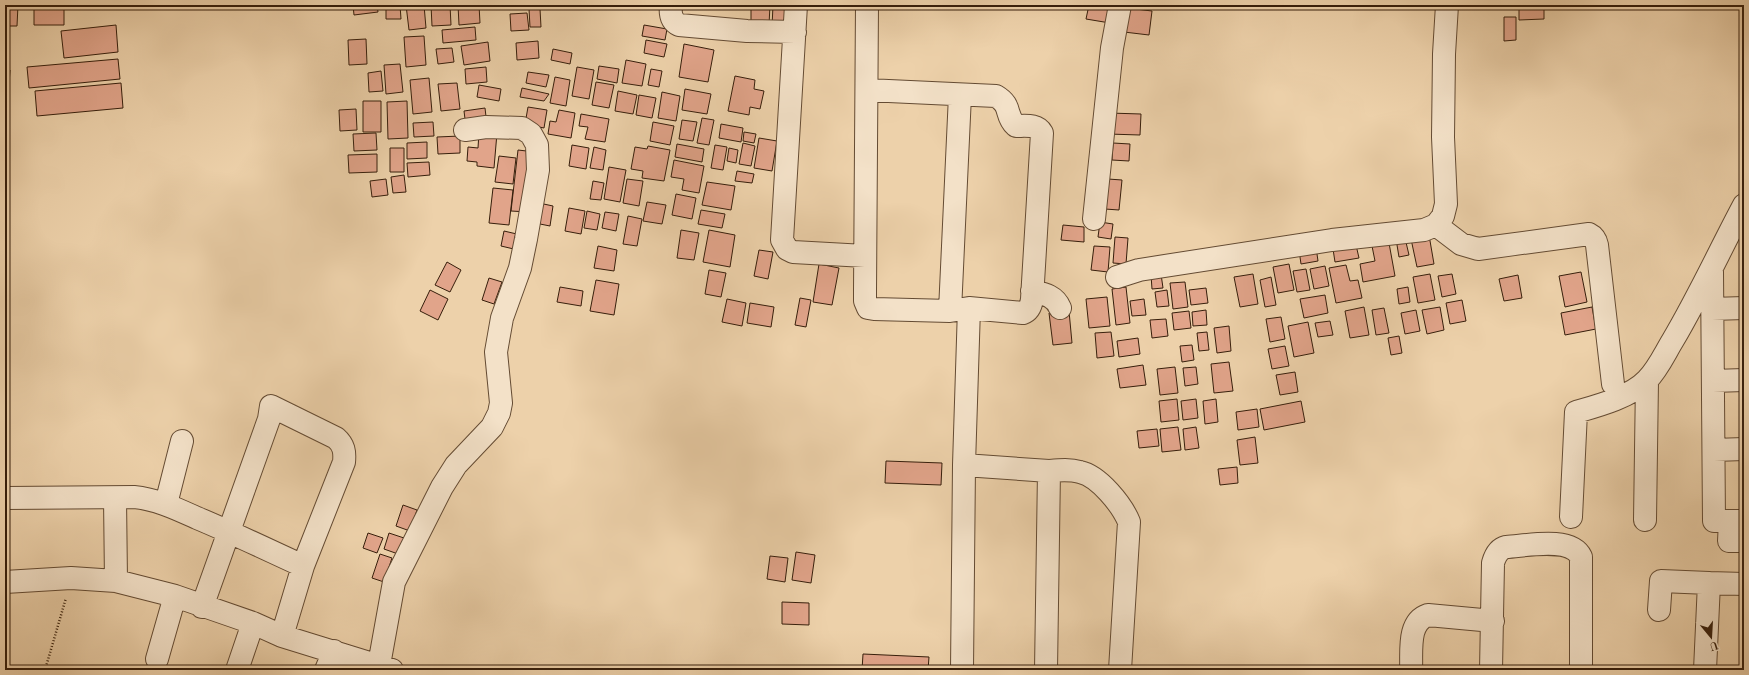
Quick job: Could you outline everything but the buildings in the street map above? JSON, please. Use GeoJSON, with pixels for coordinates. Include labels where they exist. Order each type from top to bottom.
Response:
{"type":"FeatureCollection","features":[{"type":"Feature","properties":{"kind":"street"},"geometry":{"type":"LineString","coordinates":[[671,5],[672,18],[675,23],[679,25],[746,31],[795,32]]}},
{"type":"Feature","properties":{"kind":"street"},"geometry":{"type":"LineString","coordinates":[[796,5],[782,240],[787,249],[793,252],[865,256]]}},
{"type":"Feature","properties":{"kind":"street"},"geometry":{"type":"LineString","coordinates":[[867,5],[865,297],[868,308],[960,309],[1023,314],[1029,309],[1032,291],[1042,133],[1036,127],[1016,126],[1011,120],[1007,106],[996,96],[867,90]]}},
{"type":"Feature","properties":{"kind":"street"},"geometry":{"type":"LineString","coordinates":[[1094,219],[1108,79],[1120,5]]}},
{"type":"Feature","properties":{"kind":"street"},"geometry":{"type":"LineString","coordinates":[[1117,278],[1139,270],[1332,240],[1424,230],[1436,225],[1443,216],[1446,204],[1443,137],[1444,54],[1447,5]]}},
{"type":"Feature","properties":{"kind":"street"},"geometry":{"type":"LineString","coordinates":[[960,95],[960,309],[964,465],[962,670]]}},
{"type":"Feature","properties":{"kind":"street"},"geometry":{"type":"LineString","coordinates":[[5,582],[72,578],[116,581],[175,596],[202,607],[253,623],[330,660],[385,668],[394,582],[442,487],[456,465],[492,427],[499,413],[500,403],[496,352],[502,318],[520,268],[538,170],[537,145],[531,134],[522,128],[486,127],[465,130]]}},
{"type":"Feature","properties":{"kind":"street"},"geometry":{"type":"LineString","coordinates":[[1571,517],[1576,412],[1595,407],[1634,391],[1647,381],[1688,315],[1712,267],[1735,240],[1744,205]]}},
{"type":"Feature","properties":{"kind":"street"},"geometry":{"type":"LineString","coordinates":[[1436,225],[1461,244],[1478,249],[1589,234],[1593,237],[1597,245],[1613,384]]}},
{"type":"Feature","properties":{"kind":"street"},"geometry":{"type":"LineString","coordinates":[[1712,267],[1714,521],[1737,521],[1729,541],[1744,541]]}},
{"type":"Feature","properties":{"kind":"street"},"geometry":{"type":"LineString","coordinates":[[1032,291],[1051,296],[1057,301],[1060,308]]}},
{"type":"Feature","properties":{"kind":"street"},"geometry":{"type":"LineString","coordinates":[[1712,309],[1744,308]]}},
{"type":"Feature","properties":{"kind":"street"},"geometry":{"type":"LineString","coordinates":[[1713,382],[1744,380]]}},
{"type":"Feature","properties":{"kind":"street"},"geometry":{"type":"LineString","coordinates":[[1645,520],[1647,381]]}},
{"type":"Feature","properties":{"kind":"street"},"geometry":{"type":"LineString","coordinates":[[202,607],[268,419],[271,406],[336,438],[343,446],[344,452],[343,466],[303,566],[282,636]]}},
{"type":"Feature","properties":{"kind":"street"},"geometry":{"type":"LineString","coordinates":[[166,504],[182,442]]}},
{"type":"Feature","properties":{"kind":"street"},"geometry":{"type":"LineString","coordinates":[[1714,450],[1744,449]]}},
{"type":"Feature","properties":{"kind":"street"},"geometry":{"type":"LineString","coordinates":[[964,465],[1082,472],[1090,476],[1116,501],[1129,522],[1120,670]]}},
{"type":"Feature","properties":{"kind":"street"},"geometry":{"type":"LineString","coordinates":[[1046,670],[1049,471]]}},
{"type":"Feature","properties":{"kind":"street"},"geometry":{"type":"LineString","coordinates":[[5,498],[142,498],[166,504],[229,531],[303,566]]}},
{"type":"Feature","properties":{"kind":"street"},"geometry":{"type":"LineString","coordinates":[[116,498],[116,581]]}},
{"type":"Feature","properties":{"kind":"street"},"geometry":{"type":"LineString","coordinates":[[1492,670],[1493,563],[1496,555],[1501,549],[1506,547],[1556,544],[1572,547],[1578,551],[1581,557],[1580,670]]}},
{"type":"Feature","properties":{"kind":"street"},"geometry":{"type":"LineString","coordinates":[[1659,610],[1661,581],[1744,584]]}},
{"type":"Feature","properties":{"kind":"street"},"geometry":{"type":"LineString","coordinates":[[1705,670],[1709,583]]}},
{"type":"Feature","properties":{"kind":"street"},"geometry":{"type":"LineString","coordinates":[[157,659],[175,596]]}},
{"type":"Feature","properties":{"kind":"street"},"geometry":{"type":"LineString","coordinates":[[1411,670],[1413,634],[1415,626],[1422,617],[1428,615],[1493,621]]}},
{"type":"Feature","properties":{"kind":"street"},"geometry":{"type":"LineString","coordinates":[[237,670],[253,623]]}},
{"type":"Feature","properties":{"kind":"path"},"geometry":{"type":"LineString","coordinates":[[45,670],[72,578]]}}]}
